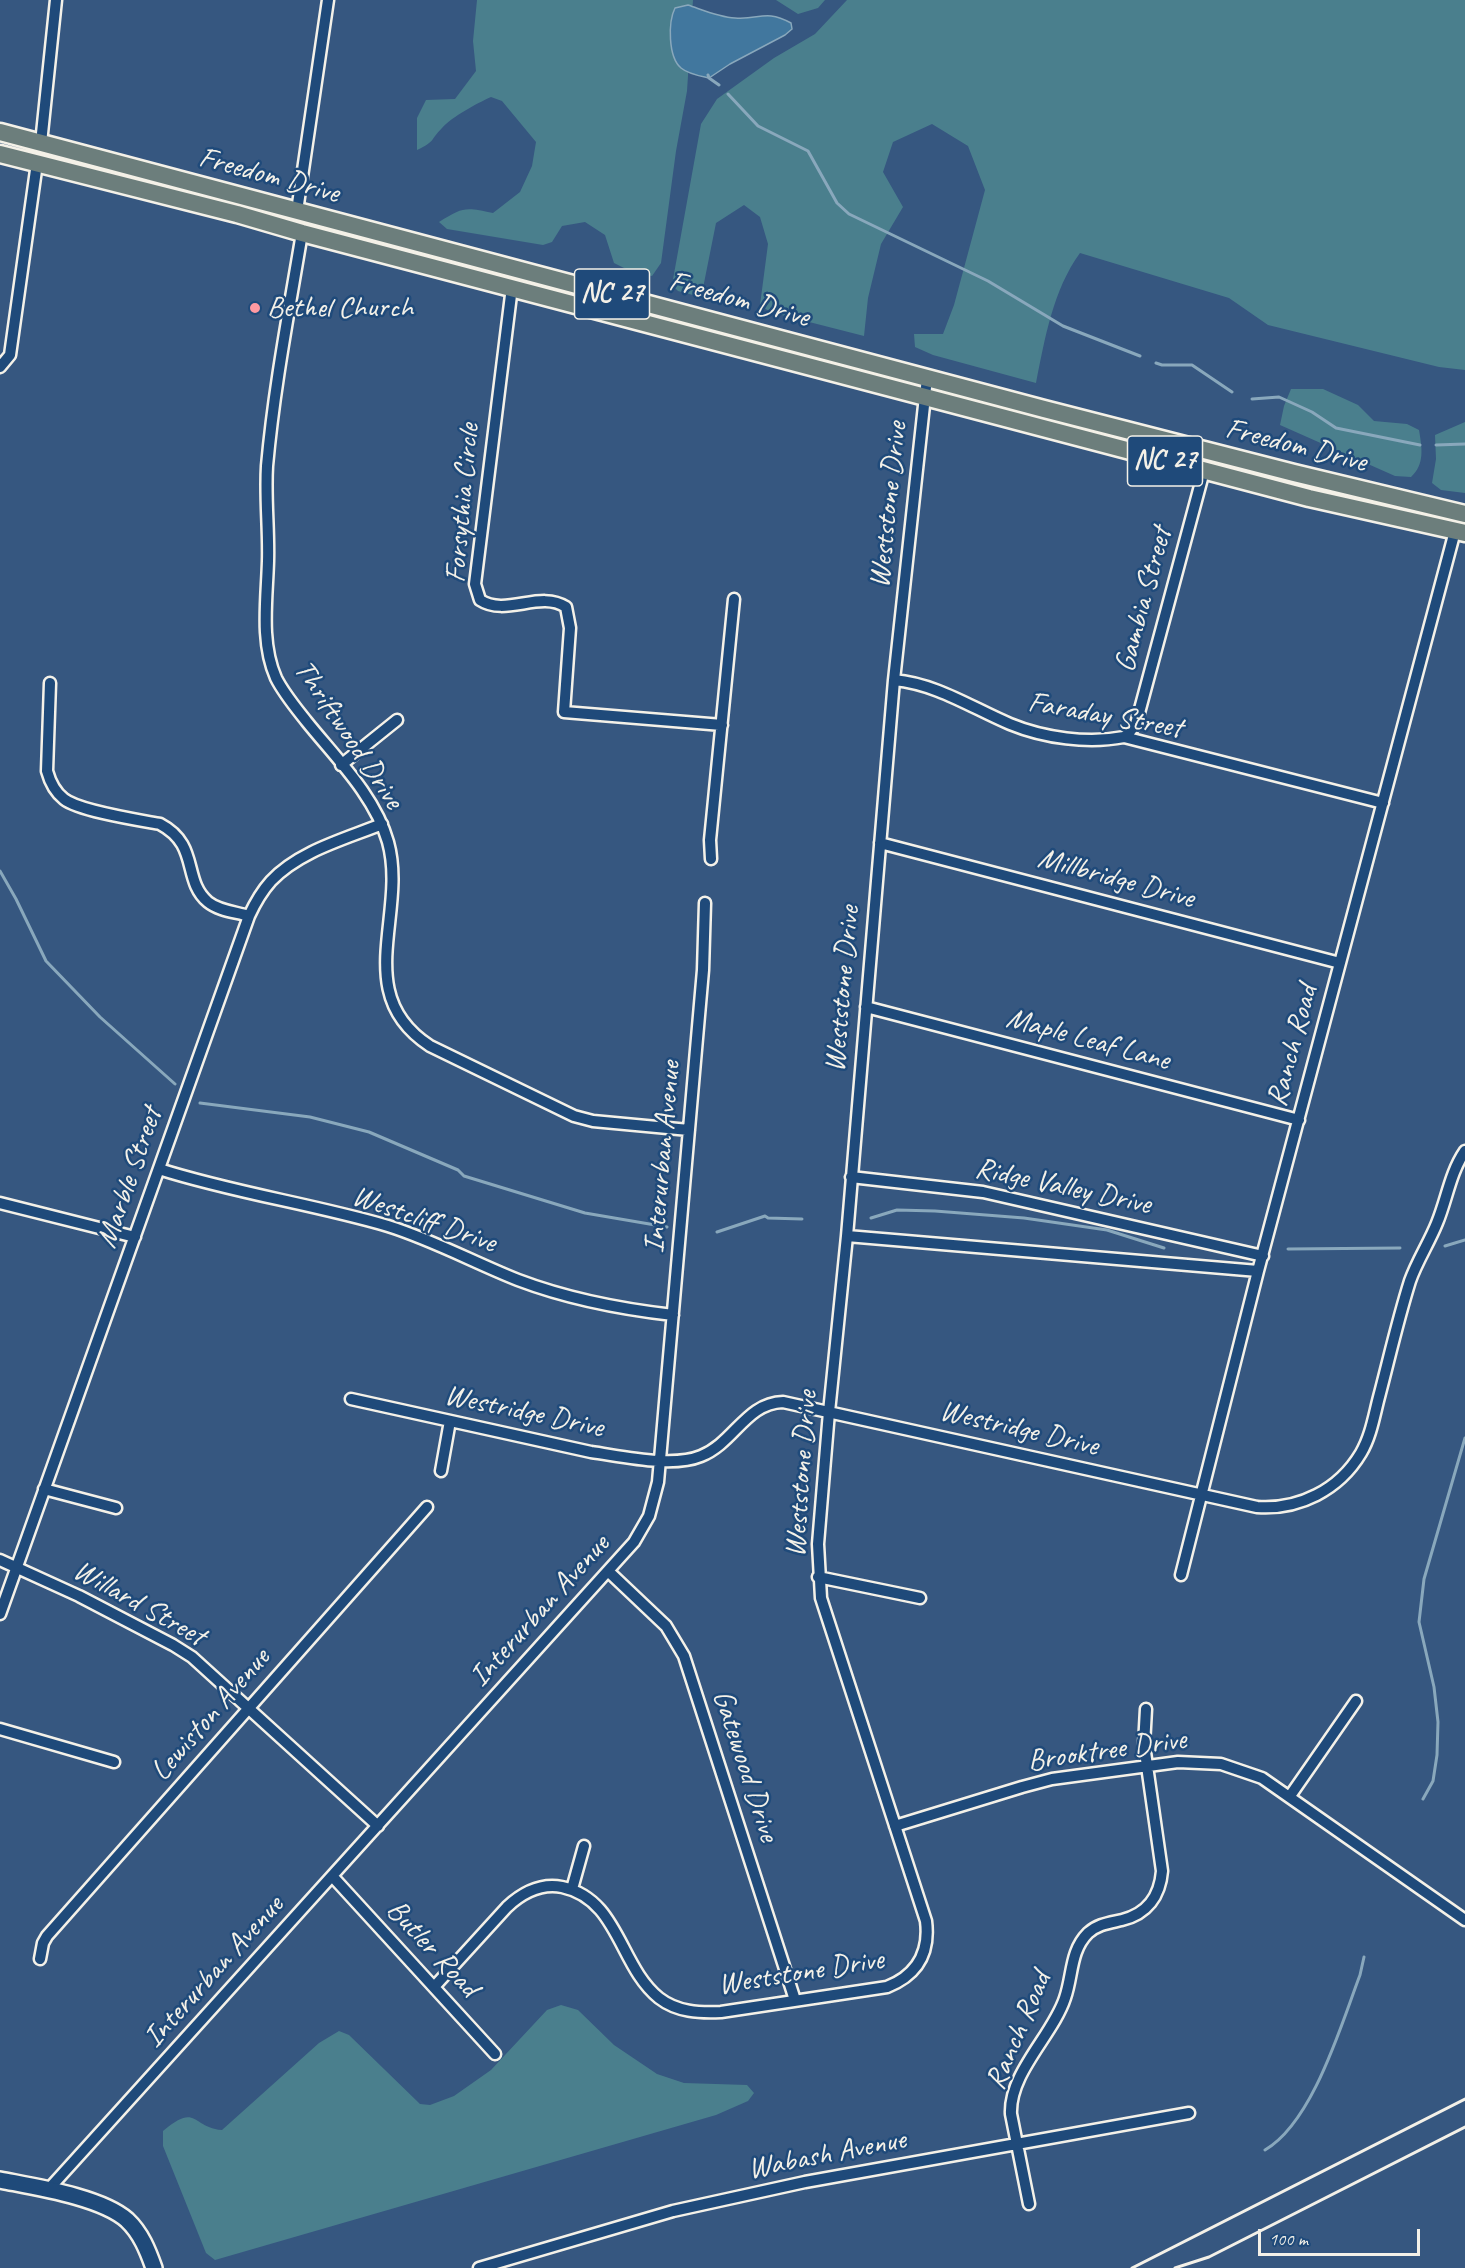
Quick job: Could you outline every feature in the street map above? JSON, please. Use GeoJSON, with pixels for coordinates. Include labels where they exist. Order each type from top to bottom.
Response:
{"type":"FeatureCollection","features":[{"type":"Feature","properties":{"kind":"main road","name":"Freedom Drive"},"geometry":{"type":"LineString","coordinates":[[0,132],[1283,471],[1465,514]]}},
{"type":"Feature","properties":{"kind":"main road","name":"Freedom Drive"},"geometry":{"type":"LineString","coordinates":[[0,154],[1204,471],[1309,498],[1460,532]]}},
{"type":"Feature","properties":{"kind":"main road"},"geometry":{"type":"LineString","coordinates":[[125,186],[135,183],[277,218],[297,211]]}},
{"type":"Feature","properties":{"kind":"main road"},"geometry":{"type":"LineString","coordinates":[[302,233],[327,229],[466,264],[487,268],[497,264]]}},
{"type":"Feature","properties":{"kind":"street"},"geometry":{"type":"LineString","coordinates":[[41,143],[56,0]]}},
{"type":"Feature","properties":{"kind":"street"},"geometry":{"type":"LineString","coordinates":[[297,211],[328,0]]}},
{"type":"Feature","properties":{"kind":"street"},"geometry":{"type":"LineString","coordinates":[[1,367],[10,355],[37,163]]}},
{"type":"Feature","properties":{"kind":"street","name":"Thriftwood Drive"},"geometry":{"type":"LineString","coordinates":[[302,233],[280,363],[267,466],[268,647],[277,680],[293,705],[368,799],[382,824],[388,841],[392,866],[386,959],[388,994],[401,1020],[419,1039],[574,1116],[593,1121],[689,1130]]}},
{"type":"Feature","properties":{"kind":"street","name":"Forsythia Circle"},"geometry":{"type":"LineString","coordinates":[[512,287],[492,440],[476,591],[480,600],[494,607],[552,601],[566,607],[570,628],[564,712],[722,725]]}},
{"type":"Feature","properties":{"kind":"street","name":"Weststone Drive"},"geometry":{"type":"LineString","coordinates":[[572,1889],[585,1895],[606,1915],[647,1987],[665,2002],[686,2011],[701,2013],[886,1987],[905,1978],[923,1957],[928,1935],[926,1921],[825,1612],[819,1577],[818,1544],[847,1236],[894,680],[927,378]]}},
{"type":"Feature","properties":{"kind":"street","name":"Gambia Street"},"geometry":{"type":"LineString","coordinates":[[1124,737],[1136,724],[1204,471]]}},
{"type":"Feature","properties":{"kind":"street","name":"Ranch Road"},"geometry":{"type":"LineString","coordinates":[[1180,1575],[1340,963],[1460,532]]}},
{"type":"Feature","properties":{"kind":"street"},"geometry":{"type":"LineString","coordinates":[[711,859],[734,599]]}},
{"type":"Feature","properties":{"kind":"street","name":"Faraday Street"},"geometry":{"type":"LineString","coordinates":[[894,680],[928,687],[966,702],[1013,725],[1062,738],[1084,741],[1124,737],[1383,803]]}},
{"type":"Feature","properties":{"kind":"street"},"geometry":{"type":"LineString","coordinates":[[50,683],[47,771],[50,782],[57,792],[75,805],[160,825],[170,830],[185,848],[201,895],[218,908],[249,916]]}},
{"type":"Feature","properties":{"kind":"street"},"geometry":{"type":"LineString","coordinates":[[341,765],[397,720]]}},
{"type":"Feature","properties":{"kind":"street","name":"Marble Street"},"geometry":{"type":"LineString","coordinates":[[0,1614],[249,916],[264,890],[284,869],[307,855],[382,824]]}},
{"type":"Feature","properties":{"kind":"street","name":"Millbridge Drive"},"geometry":{"type":"LineString","coordinates":[[880,843],[1340,963]]}},
{"type":"Feature","properties":{"kind":"street","name":"Interurban Avenue"},"geometry":{"type":"LineString","coordinates":[[47,2191],[634,1542],[649,1516],[658,1482],[703,970],[705,903]]}},
{"type":"Feature","properties":{"kind":"street","name":"Maple Leaf Lane"},"geometry":{"type":"LineString","coordinates":[[866,1007],[1299,1120]]}},
{"type":"Feature","properties":{"kind":"street","name":"Westridge Drive"},"geometry":{"type":"LineString","coordinates":[[351,1399],[591,1452],[660,1460],[684,1460],[711,1452],[756,1409],[765,1404],[783,1402],[1257,1507],[1283,1506],[1315,1496],[1339,1480],[1361,1453],[1370,1433],[1410,1281],[1436,1227],[1455,1169],[1465,1151]]}},
{"type":"Feature","properties":{"kind":"street","name":"Westcliff Drive"},"geometry":{"type":"LineString","coordinates":[[159,1169],[239,1191],[389,1226],[519,1280],[554,1291],[618,1308],[673,1315]]}},
{"type":"Feature","properties":{"kind":"street","name":"Ridge Valley Drive"},"geometry":{"type":"LineString","coordinates":[[851,1177],[983,1192],[1263,1256]]}},
{"type":"Feature","properties":{"kind":"street"},"geometry":{"type":"LineString","coordinates":[[0,1203],[135,1237]]}},
{"type":"Feature","properties":{"kind":"street","name":"Ridge Valley Drive"},"geometry":{"type":"LineString","coordinates":[[847,1236],[1258,1271]]}},
{"type":"Feature","properties":{"kind":"street"},"geometry":{"type":"LineString","coordinates":[[441,1471],[450,1421]]}},
{"type":"Feature","properties":{"kind":"street"},"geometry":{"type":"LineString","coordinates":[[44,1488],[116,1508]]}},
{"type":"Feature","properties":{"kind":"street","name":"Lewiston Avenue"},"geometry":{"type":"LineString","coordinates":[[40,1959],[47,1936],[427,1507]]}},
{"type":"Feature","properties":{"kind":"street","name":"Willard Street"},"geometry":{"type":"LineString","coordinates":[[0,1560],[173,1645],[192,1657],[378,1826]]}},
{"type":"Feature","properties":{"kind":"street","name":"Gatewood Drive"},"geometry":{"type":"LineString","coordinates":[[608,1571],[666,1626],[684,1656],[795,2000]]}},
{"type":"Feature","properties":{"kind":"street"},"geometry":{"type":"LineString","coordinates":[[819,1577],[920,1598]]}},
{"type":"Feature","properties":{"kind":"street"},"geometry":{"type":"LineString","coordinates":[[1290,1796],[1356,1701]]}},
{"type":"Feature","properties":{"kind":"street","name":"Ranch Road"},"geometry":{"type":"LineString","coordinates":[[1029,2204],[1011,2106],[1015,2089],[1065,1999],[1078,1946],[1087,1934],[1100,1925],[1125,1919],[1145,1910],[1159,1888],[1162,1870],[1147,1766],[1144,1728],[1146,1709]]}},
{"type":"Feature","properties":{"kind":"street"},"geometry":{"type":"LineString","coordinates":[[0,1729],[114,1762]]}},
{"type":"Feature","properties":{"kind":"street","name":"Brooktree Drive"},"geometry":{"type":"LineString","coordinates":[[895,1826],[1042,1782],[1178,1762],[1221,1764],[1262,1778],[1465,1920]]}},
{"type":"Feature","properties":{"kind":"street"},"geometry":{"type":"LineString","coordinates":[[434,1987],[518,1897],[544,1887],[558,1886],[572,1889],[584,1846]]}},
{"type":"Feature","properties":{"kind":"street","name":"Butler Road"},"geometry":{"type":"LineString","coordinates":[[333,1877],[495,2054]]}},
{"type":"Feature","properties":{"kind":"street","name":"Wabash Avenue"},"geometry":{"type":"LineString","coordinates":[[479,2268],[673,2211],[805,2182],[1189,2113]]}},
{"type":"Feature","properties":{"kind":"street"},"geometry":{"type":"LineString","coordinates":[[0,2180],[109,2208],[133,2227],[143,2241],[154,2268]]}},
{"type":"Feature","properties":{"kind":"green space"},"geometry":{"type":"Polygon","coordinates":[[[477,0],[693,0],[687,91],[676,151],[661,263],[652,276],[634,273],[614,263],[605,235],[585,222],[562,226],[552,242],[543,245],[447,229],[439,222],[464,210],[493,213],[520,192],[532,166],[536,142],[502,101],[491,97],[452,119],[430,142],[417,150],[417,118],[426,100],[455,99],[476,71],[473,41],[477,0]]]}},
{"type":"Feature","properties":{"kind":"green space"},"geometry":{"type":"Polygon","coordinates":[[[776,0],[825,0],[818,8],[798,14],[776,0]]]}},
{"type":"Feature","properties":{"kind":"green space"},"geometry":{"type":"Polygon","coordinates":[[[847,0],[1465,0],[1465,370],[1439,367],[1268,325],[1229,298],[1080,253],[1063,283],[1051,315],[1036,383],[933,355],[915,347],[914,334],[943,334],[954,305],[985,190],[968,146],[932,124],[893,142],[883,172],[903,207],[881,244],[868,298],[864,336],[770,312],[760,305],[768,244],[760,217],[744,205],[716,223],[703,288],[693,295],[678,291],[672,285],[701,124],[717,99],[774,58],[815,34],[847,0]]]}},
{"type":"Feature","properties":{"kind":"green space"},"geometry":{"type":"Polygon","coordinates":[[[1291,389],[1323,389],[1358,405],[1374,421],[1407,424],[1419,430],[1421,455],[1419,467],[1411,477],[1395,476],[1280,425],[1291,389]]]}},
{"type":"Feature","properties":{"kind":"green space"},"geometry":{"type":"Polygon","coordinates":[[[1465,422],[1465,493],[1441,490],[1432,483],[1436,459],[1435,435],[1465,422]]]}},
{"type":"Feature","properties":{"kind":"green space"},"geometry":{"type":"Polygon","coordinates":[[[561,2005],[578,2010],[614,2045],[657,2074],[684,2083],[747,2085],[754,2093],[748,2101],[716,2115],[215,2260],[206,2253],[163,2146],[163,2131],[174,2123],[188,2117],[222,2130],[319,2043],[339,2031],[349,2035],[420,2104],[430,2105],[454,2096],[491,2070],[547,2010],[561,2005]]]}},
{"type":"Feature","properties":{"kind":"water"},"geometry":{"type":"Polygon","coordinates":[[[688,5],[729,17],[775,17],[791,23],[792,29],[709,78],[681,68],[674,56],[670,39],[673,14],[675,8],[688,5]]]}},
{"type":"Feature","properties":{"kind":"waterway"},"geometry":{"type":"LineString","coordinates":[[708,75],[719,85]]}},
{"type":"Feature","properties":{"kind":"waterway"},"geometry":{"type":"LineString","coordinates":[[728,94],[758,126],[808,151],[837,203],[849,214],[988,281],[1063,326],[1140,356]]}},
{"type":"Feature","properties":{"kind":"waterway"},"geometry":{"type":"LineString","coordinates":[[1156,363],[1192,365],[1232,392]]}},
{"type":"Feature","properties":{"kind":"waterway"},"geometry":{"type":"LineString","coordinates":[[1252,399],[1279,397],[1312,412],[1336,428],[1420,445]]}},
{"type":"Feature","properties":{"kind":"waterway"},"geometry":{"type":"LineString","coordinates":[[1436,445],[1465,444]]}},
{"type":"Feature","properties":{"kind":"waterway"},"geometry":{"type":"LineString","coordinates":[[0,871],[46,961],[100,1017],[175,1084]]}},
{"type":"Feature","properties":{"kind":"waterway"},"geometry":{"type":"LineString","coordinates":[[200,1103],[310,1117],[369,1132],[458,1170],[464,1176],[585,1213],[667,1227]]}},
{"type":"Feature","properties":{"kind":"waterway"},"geometry":{"type":"LineString","coordinates":[[871,1218],[897,1210],[1024,1218],[1107,1230],[1164,1248]]}},
{"type":"Feature","properties":{"kind":"waterway"},"geometry":{"type":"LineString","coordinates":[[717,1232],[765,1216],[802,1219]]}},
{"type":"Feature","properties":{"kind":"waterway"},"geometry":{"type":"LineString","coordinates":[[1445,1246],[1465,1240]]}},
{"type":"Feature","properties":{"kind":"waterway"},"geometry":{"type":"LineString","coordinates":[[1288,1249],[1400,1248]]}},
{"type":"Feature","properties":{"kind":"waterway"},"geometry":{"type":"LineString","coordinates":[[1423,1799],[1433,1781],[1438,1722],[1434,1687],[1419,1622],[1424,1579],[1465,1438]]}},
{"type":"Feature","properties":{"kind":"waterway"},"geometry":{"type":"LineString","coordinates":[[1265,2150],[1282,2136],[1311,2096],[1334,2045],[1360,1975],[1364,1957]]}},
{"type":"Feature","properties":{"kind":"railway"},"geometry":{"type":"LineString","coordinates":[[1132,2268],[1465,2099]]}},
{"type":"Feature","properties":{"kind":"railway"},"geometry":{"type":"LineString","coordinates":[[1175,2268],[1209,2257],[1465,2127]]}},
{"type":"Feature","properties":{"kind":"place","name":"Bethel Church"},"geometry":{"type":"Point","coordinates":[255,308]}}]}
